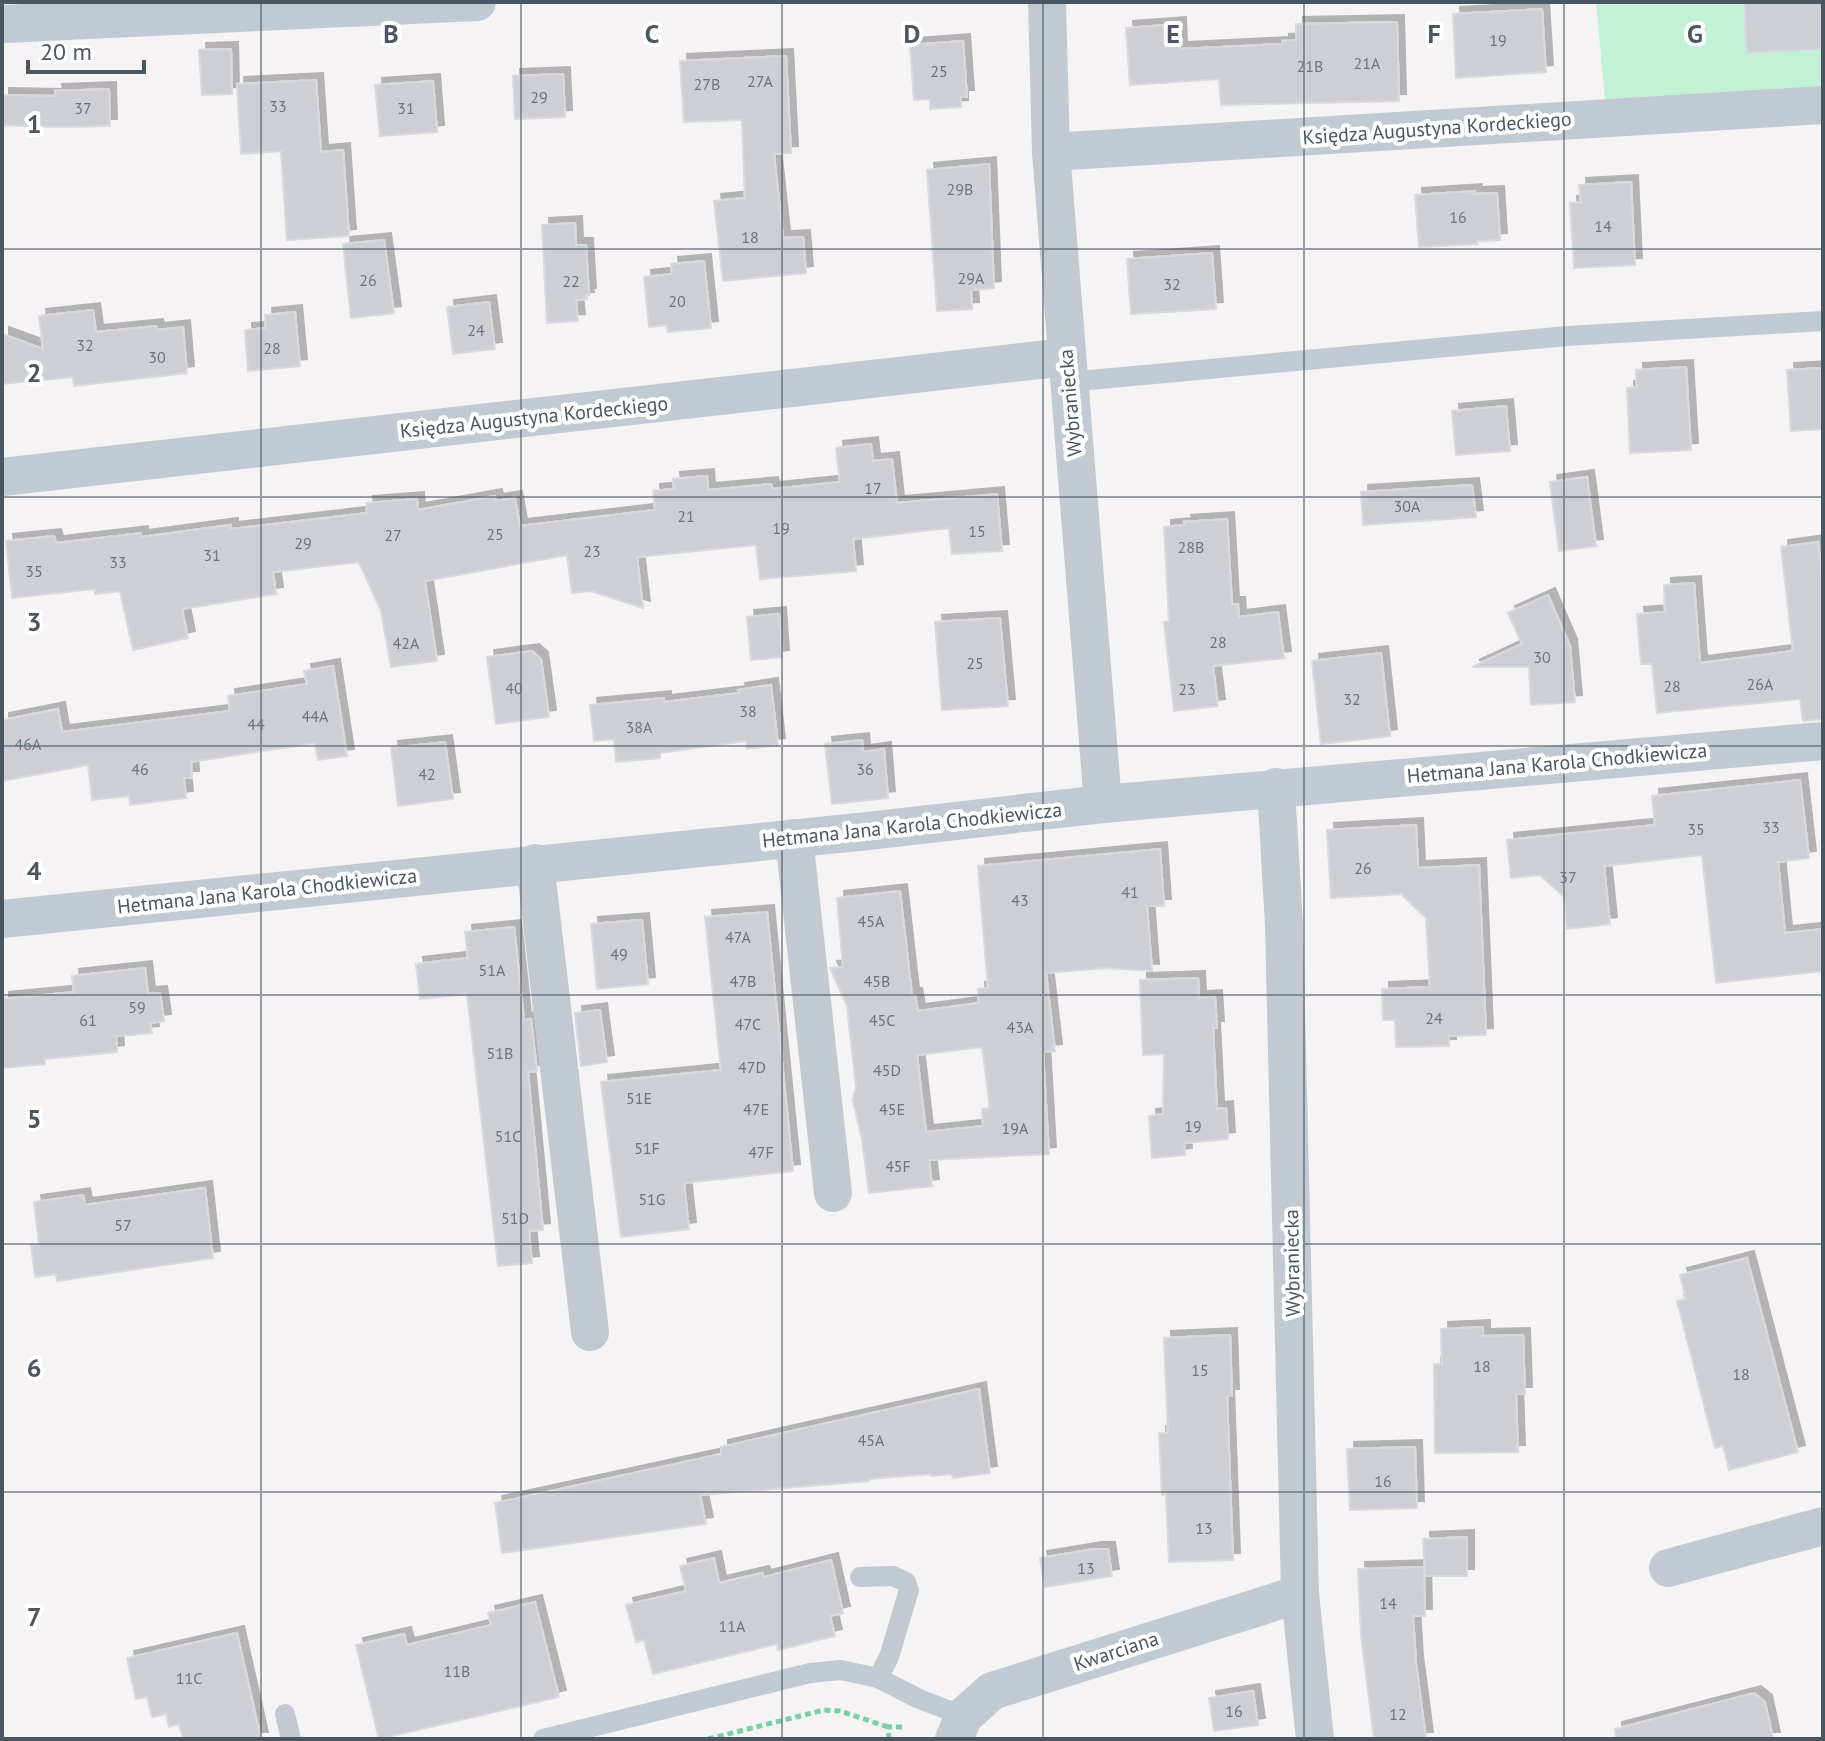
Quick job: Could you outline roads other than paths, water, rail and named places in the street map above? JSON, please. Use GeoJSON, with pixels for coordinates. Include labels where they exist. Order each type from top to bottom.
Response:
{"type":"FeatureCollection","features":[{"type":"Feature","properties":{"kind":"street"},"geometry":{"type":"LineString","coordinates":[[2,24],[477,2]]}},
{"type":"Feature","properties":{"kind":"street","name":"Wybraniecka"},"geometry":{"type":"LineString","coordinates":[[1047,2],[1051,152],[1103,804]]}},
{"type":"Feature","properties":{"kind":"street","name":"Księdza Augustyna Kordeckiego"},"geometry":{"type":"LineString","coordinates":[[1051,152],[1823,105]]}},
{"type":"Feature","properties":{"kind":"street","name":"Księdza Augustyna Kordeckiego"},"geometry":{"type":"LineString","coordinates":[[2,477],[1067,370]]}},
{"type":"Feature","properties":{"kind":"street","name":"Hetmana Jana Karola Chodkiewicza"},"geometry":{"type":"LineString","coordinates":[[2,919],[1276,787],[1823,741]]}},
{"type":"Feature","properties":{"kind":"street","name":"Wybraniecka"},"geometry":{"type":"LineString","coordinates":[[1276,787],[1284,925],[1300,1594],[1315,1739]]}},
{"type":"Feature","properties":{"kind":"street"},"geometry":{"type":"LineString","coordinates":[[794,838],[833,1193]]}},
{"type":"Feature","properties":{"kind":"street"},"geometry":{"type":"LineString","coordinates":[[535,863],[590,1332]]}},
{"type":"Feature","properties":{"kind":"street"},"geometry":{"type":"LineString","coordinates":[[1668,1568],[1823,1526]]}},
{"type":"Feature","properties":{"kind":"street","name":"Kwarciana"},"geometry":{"type":"LineString","coordinates":[[959,1727],[992,1691],[1300,1594]]}},
{"type":"Feature","properties":{"kind":"lane"},"geometry":{"type":"LineString","coordinates":[[1067,370],[1823,321]]}},
{"type":"Feature","properties":{"kind":"lane"},"geometry":{"type":"LineString","coordinates":[[860,1577],[893,1576],[906,1582],[909,1590],[889,1657],[878,1678]]}},
{"type":"Feature","properties":{"kind":"lane"},"geometry":{"type":"LineString","coordinates":[[554,1738],[810,1673],[841,1670],[878,1678],[919,1699],[959,1727]]}},
{"type":"Feature","properties":{"kind":"lane"},"geometry":{"type":"LineString","coordinates":[[285,1714],[291,1739]]}}]}
